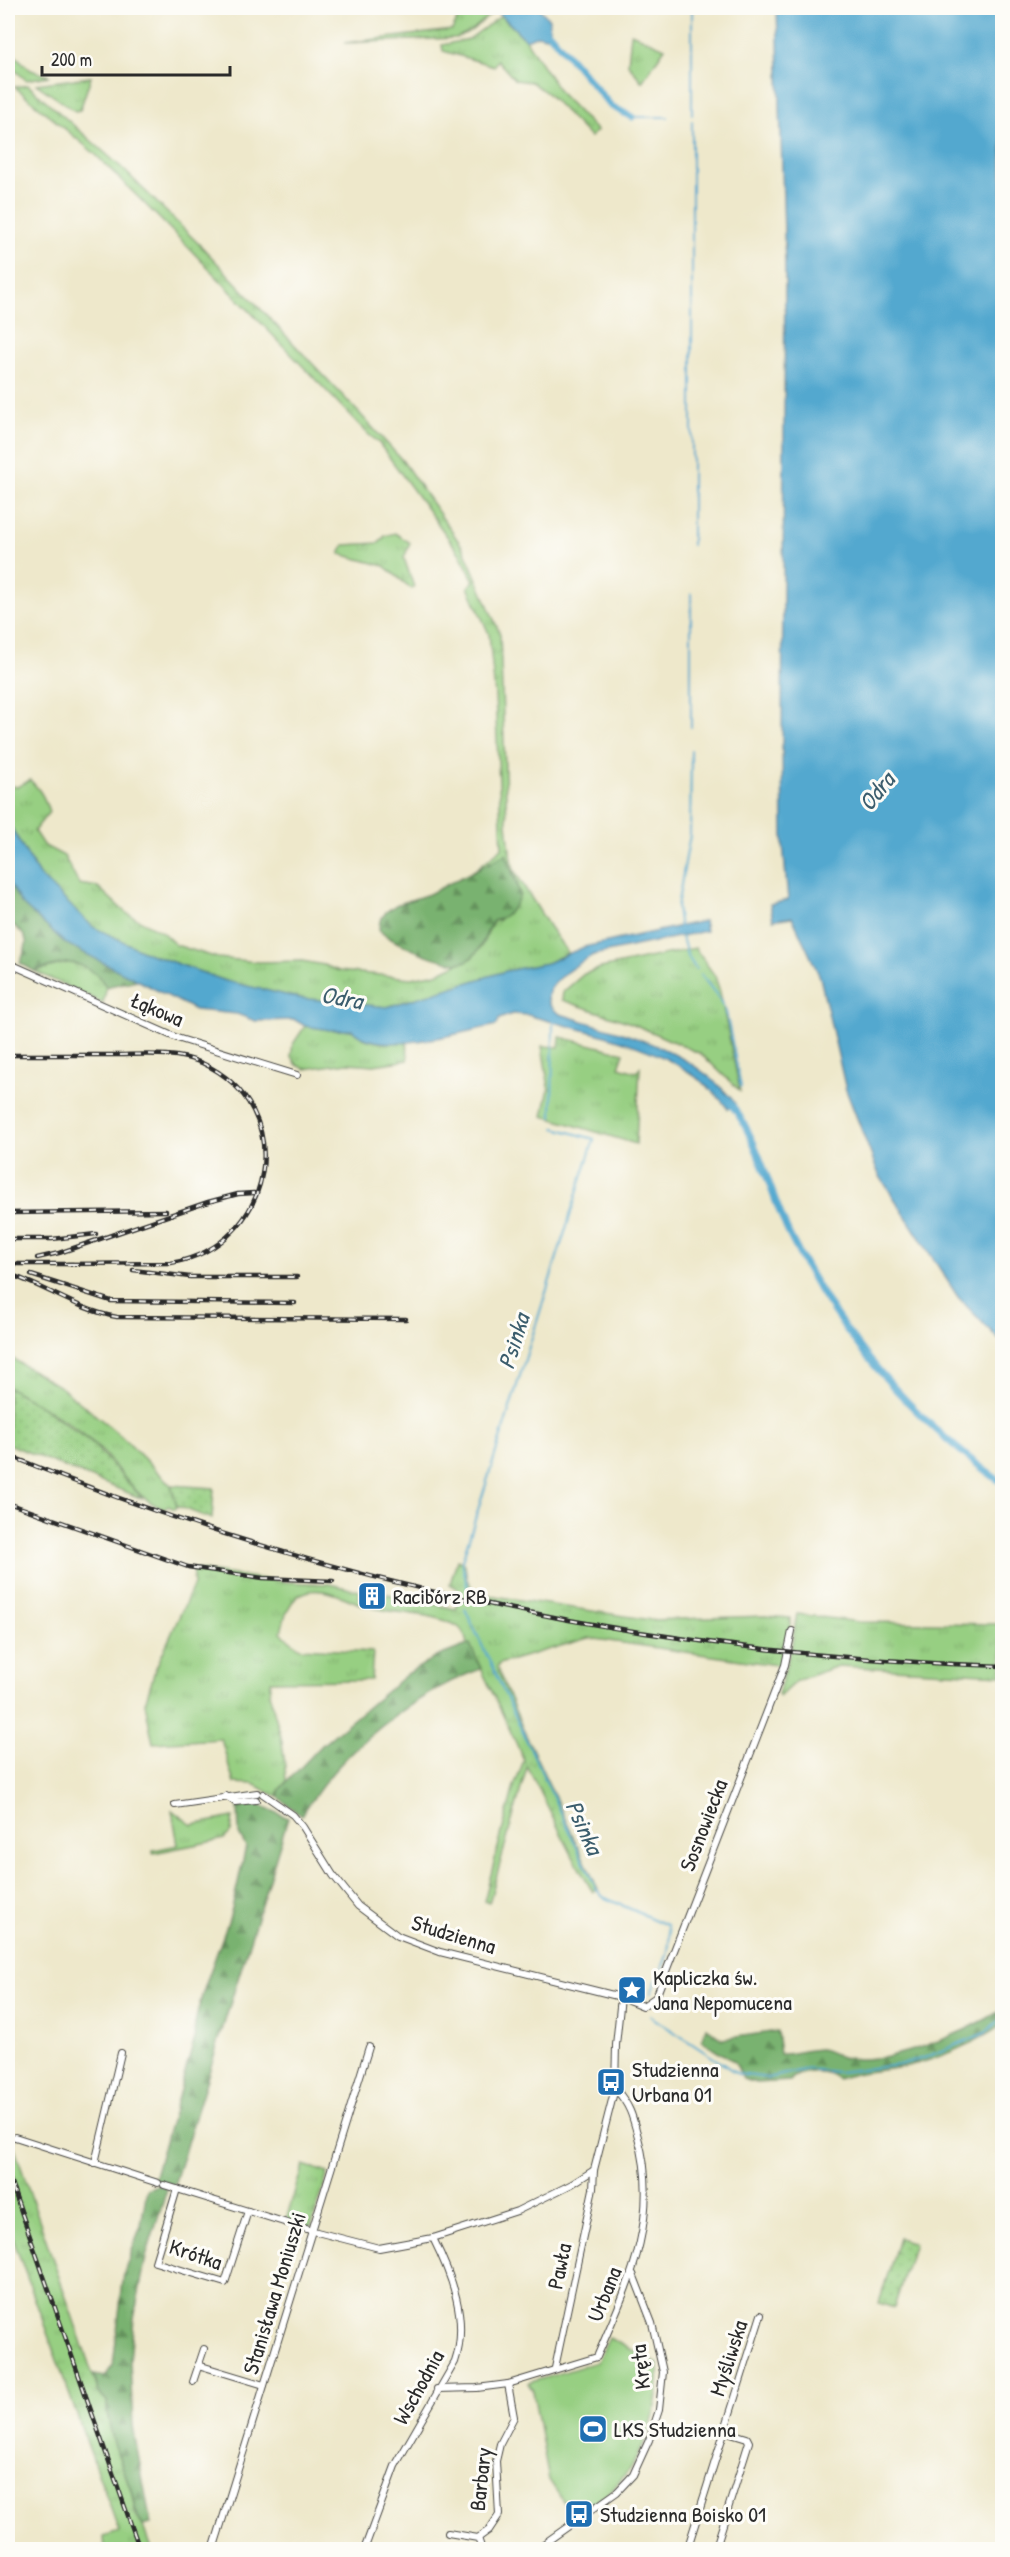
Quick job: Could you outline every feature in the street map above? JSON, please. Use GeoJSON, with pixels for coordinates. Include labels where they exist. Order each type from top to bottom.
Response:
{"type":"FeatureCollection","features":[{"type":"Feature","properties":{"kind":"street","name":"Łąkowa"},"geometry":{"type":"LineString","coordinates":[[8,963],[177,1038],[297,1075]]}},
{"type":"Feature","properties":{"kind":"street","name":"Sosnowiecka"},"geometry":{"type":"LineString","coordinates":[[643,2006],[656,1997],[788,1652],[792,1631]]}},
{"type":"Feature","properties":{"kind":"street","name":"Studzienna"},"geometry":{"type":"LineString","coordinates":[[175,1805],[226,1796],[235,1802],[259,1797],[274,1803],[293,1815],[303,1827],[333,1875],[358,1906],[398,1936],[440,1952],[621,1996],[643,2006]]}},
{"type":"Feature","properties":{"kind":"street","name":"Pawła"},"geometry":{"type":"LineString","coordinates":[[555,2368],[593,2189],[594,2170],[615,2088],[616,2044],[621,1996]]}},
{"type":"Feature","properties":{"kind":"street","name":"Stanisława Moniuszki"},"geometry":{"type":"LineString","coordinates":[[213,2550],[369,2047]]}},
{"type":"Feature","properties":{"kind":"street"},"geometry":{"type":"LineString","coordinates":[[95,2163],[121,2053]]}},
{"type":"Feature","properties":{"kind":"street","name":"Urbana"},"geometry":{"type":"LineString","coordinates":[[437,2389],[508,2384],[597,2357],[633,2274],[644,2222],[646,2173],[629,2104],[615,2088]]}},
{"type":"Feature","properties":{"kind":"street"},"geometry":{"type":"LineString","coordinates":[[15,2137],[313,2231],[379,2248],[433,2238],[517,2211],[572,2184],[594,2170]]}},
{"type":"Feature","properties":{"kind":"street","name":"Krótka"},"geometry":{"type":"LineString","coordinates":[[177,2189],[154,2262],[225,2283],[248,2211]]}},
{"type":"Feature","properties":{"kind":"street","name":"Wschodnia"},"geometry":{"type":"LineString","coordinates":[[364,2550],[395,2466],[437,2389],[455,2362],[459,2344],[460,2326],[453,2282],[433,2238]]}},
{"type":"Feature","properties":{"kind":"street","name":"Kręta"},"geometry":{"type":"LineString","coordinates":[[535,2550],[618,2492],[633,2475],[649,2440],[659,2410],[663,2372],[652,2323],[633,2274]]}},
{"type":"Feature","properties":{"kind":"street","name":"Myśliwska"},"geometry":{"type":"LineString","coordinates":[[687,2550],[761,2315]]}},
{"type":"Feature","properties":{"kind":"street"},"geometry":{"type":"LineString","coordinates":[[193,2382],[204,2349]]}},
{"type":"Feature","properties":{"kind":"street"},"geometry":{"type":"LineString","coordinates":[[198,2365],[264,2385]]}},
{"type":"Feature","properties":{"kind":"street","name":"Barbary"},"geometry":{"type":"LineString","coordinates":[[448,2534],[478,2538],[489,2530],[499,2515],[496,2461],[500,2444],[514,2417],[508,2384]]}},
{"type":"Feature","properties":{"kind":"street"},"geometry":{"type":"LineString","coordinates":[[715,2550],[750,2442],[747,2438],[724,2431]]}},
{"type":"Feature","properties":{"kind":"street","name":"Barbary"},"geometry":{"type":"LineString","coordinates":[[478,2538],[482,2550]]}},
{"type":"Feature","properties":{"kind":"green space"},"geometry":{"type":"Polygon","coordinates":[[[463,8],[494,8],[496,10],[472,30],[456,38],[344,43],[452,30],[463,8]]]}},
{"type":"Feature","properties":{"kind":"green space"},"geometry":{"type":"Polygon","coordinates":[[[501,16],[526,40],[561,94],[597,131],[590,137],[548,94],[531,82],[515,80],[497,60],[494,66],[443,51],[442,45],[469,39],[501,16]]]}},
{"type":"Feature","properties":{"kind":"green space"},"geometry":{"type":"Polygon","coordinates":[[[631,33],[665,48],[642,82],[628,64],[631,33]]]}},
{"type":"Feature","properties":{"kind":"green space"},"geometry":{"type":"Polygon","coordinates":[[[8,49],[31,70],[50,76],[26,80],[8,64],[8,49]]]}},
{"type":"Feature","properties":{"kind":"green space"},"geometry":{"type":"Polygon","coordinates":[[[91,77],[80,110],[75,111],[36,84],[91,77]]]}},
{"type":"Feature","properties":{"kind":"green space"},"geometry":{"type":"Polygon","coordinates":[[[28,85],[121,167],[203,248],[362,416],[402,460],[464,549],[500,634],[507,824],[511,860],[515,872],[568,953],[547,963],[506,971],[387,1007],[299,998],[226,981],[147,953],[93,927],[39,875],[8,822],[8,785],[17,787],[30,780],[42,795],[49,812],[34,831],[43,845],[64,856],[79,884],[98,887],[126,913],[162,932],[176,945],[218,958],[258,962],[302,961],[324,965],[339,971],[411,978],[438,973],[471,957],[481,947],[493,921],[499,920],[518,885],[506,854],[475,870],[502,848],[495,696],[489,634],[468,587],[474,581],[460,554],[378,442],[95,154],[15,87],[28,85]]]}},
{"type":"Feature","properties":{"kind":"green space"},"geometry":{"type":"Polygon","coordinates":[[[395,533],[410,543],[404,558],[414,587],[412,589],[384,566],[340,554],[344,545],[379,543],[385,536],[395,533]]]}},
{"type":"Feature","properties":{"kind":"green space"},"geometry":{"type":"Polygon","coordinates":[[[506,854],[520,894],[510,911],[493,921],[478,950],[470,959],[456,963],[433,957],[395,941],[379,930],[380,921],[386,912],[396,905],[429,894],[506,854]]]}},
{"type":"Feature","properties":{"kind":"green space"},"geometry":{"type":"Polygon","coordinates":[[[8,881],[21,903],[65,943],[137,980],[106,987],[95,974],[72,963],[34,971],[20,963],[26,948],[26,939],[8,920],[8,881]]]}},
{"type":"Feature","properties":{"kind":"green space"},"geometry":{"type":"Polygon","coordinates":[[[695,948],[715,976],[740,1091],[701,1054],[631,1023],[562,1000],[563,992],[584,974],[601,968],[695,948]]]}},
{"type":"Feature","properties":{"kind":"green space"},"geometry":{"type":"Polygon","coordinates":[[[67,963],[84,967],[101,978],[106,988],[103,1003],[34,971],[67,963]]]}},
{"type":"Feature","properties":{"kind":"green space"},"geometry":{"type":"Polygon","coordinates":[[[305,1026],[330,1030],[352,1030],[370,1041],[393,1043],[407,1041],[408,1060],[374,1065],[347,1063],[305,1069],[297,1065],[291,1056],[293,1044],[305,1026]]]}},
{"type":"Feature","properties":{"kind":"green space"},"geometry":{"type":"Polygon","coordinates":[[[560,1037],[624,1053],[619,1067],[636,1072],[640,1067],[636,1144],[543,1116],[549,1088],[542,1046],[559,1047],[560,1037]]]}},
{"type":"Feature","properties":{"kind":"green space"},"geometry":{"type":"Polygon","coordinates":[[[8,1356],[62,1388],[120,1435],[171,1485],[177,1506],[174,1509],[169,1506],[164,1509],[144,1498],[87,1437],[8,1387],[8,1356]]]}},
{"type":"Feature","properties":{"kind":"green space"},"geometry":{"type":"Polygon","coordinates":[[[8,1387],[90,1441],[143,1499],[8,1444],[8,1387]]]}},
{"type":"Feature","properties":{"kind":"green space"},"geometry":{"type":"Polygon","coordinates":[[[171,1485],[214,1488],[212,1519],[177,1506],[171,1485]]]}},
{"type":"Feature","properties":{"kind":"green space"},"geometry":{"type":"Polygon","coordinates":[[[457,1560],[465,1564],[467,1580],[475,1593],[651,1620],[765,1616],[790,1618],[790,1631],[783,1666],[588,1638],[499,1664],[497,1668],[523,1729],[598,1889],[593,1892],[527,1767],[489,1903],[484,1901],[514,1786],[524,1760],[470,1645],[467,1645],[464,1634],[457,1626],[447,1621],[374,1608],[320,1591],[306,1592],[295,1598],[286,1615],[281,1633],[300,1648],[373,1652],[371,1680],[270,1681],[271,1700],[281,1739],[286,1782],[280,1789],[278,1797],[253,1784],[234,1783],[221,1739],[153,1743],[145,1703],[155,1670],[194,1584],[192,1569],[286,1582],[329,1584],[360,1591],[359,1598],[379,1603],[382,1593],[456,1609],[462,1591],[450,1584],[457,1560]]]}},
{"type":"Feature","properties":{"kind":"green space"},"geometry":{"type":"Polygon","coordinates":[[[797,1614],[859,1622],[1002,1624],[1002,1675],[838,1666],[796,1681],[780,1696],[778,1694],[791,1649],[797,1614]]]}},
{"type":"Feature","properties":{"kind":"green space"},"geometry":{"type":"Polygon","coordinates":[[[470,1644],[481,1669],[421,1698],[383,1725],[334,1771],[301,1815],[278,1797],[280,1789],[322,1745],[407,1674],[436,1657],[470,1644]]]}},
{"type":"Feature","properties":{"kind":"green space"},"geometry":{"type":"Polygon","coordinates":[[[256,1803],[288,1818],[174,2185],[154,2179],[195,2038],[194,2029],[201,1999],[236,1892],[246,1847],[239,1834],[238,1807],[256,1803]]]}},
{"type":"Feature","properties":{"kind":"green space"},"geometry":{"type":"Polygon","coordinates":[[[172,1810],[192,1825],[233,1817],[231,1832],[224,1839],[153,1853],[153,1850],[178,1845],[172,1810]]]}},
{"type":"Feature","properties":{"kind":"green space"},"geometry":{"type":"Polygon","coordinates":[[[1002,2010],[1002,2025],[956,2050],[930,2060],[898,2068],[855,2074],[838,2079],[828,2073],[807,2072],[790,2081],[757,2083],[743,2079],[735,2062],[702,2041],[706,2027],[722,2039],[777,2031],[780,2054],[820,2049],[843,2057],[864,2059],[884,2057],[948,2037],[1002,2010]]]}},
{"type":"Feature","properties":{"kind":"green space"},"geometry":{"type":"Polygon","coordinates":[[[8,2123],[15,2136],[13,2144],[99,2393],[107,2401],[107,2414],[113,2438],[131,2490],[136,2516],[143,2526],[151,2549],[105,2549],[104,2536],[119,2531],[8,2225],[8,2123]]]}},
{"type":"Feature","properties":{"kind":"green space"},"geometry":{"type":"Polygon","coordinates":[[[303,2165],[328,2173],[311,2227],[286,2219],[303,2165]]]}},
{"type":"Feature","properties":{"kind":"green space"},"geometry":{"type":"Polygon","coordinates":[[[157,2185],[167,2189],[146,2257],[134,2318],[130,2361],[133,2427],[151,2524],[143,2526],[115,2445],[109,2423],[107,2401],[99,2393],[94,2375],[105,2377],[113,2365],[124,2273],[141,2225],[147,2189],[157,2185]]]}},
{"type":"Feature","properties":{"kind":"green space"},"geometry":{"type":"Polygon","coordinates":[[[899,2238],[914,2243],[894,2308],[879,2303],[899,2238]]]}},
{"type":"Feature","properties":{"kind":"green space","name":"LKS Studzienna"},"geometry":{"type":"Polygon","coordinates":[[[609,2338],[658,2364],[654,2411],[644,2442],[619,2482],[574,2517],[549,2480],[533,2391],[528,2383],[597,2362],[609,2338]]]}},
{"type":"Feature","properties":{"kind":"water"},"geometry":{"type":"Polygon","coordinates":[[[494,8],[539,8],[549,19],[550,34],[545,37],[538,35],[526,40],[494,8]]]}},
{"type":"Feature","properties":{"kind":"water","name":"Odra"},"geometry":{"type":"Polygon","coordinates":[[[777,8],[1002,8],[1002,1343],[958,1297],[879,1175],[846,1090],[820,977],[792,917],[773,920],[770,904],[788,900],[783,844],[782,742],[785,266],[777,8]]]}},
{"type":"Feature","properties":{"kind":"water"},"geometry":{"type":"Polygon","coordinates":[[[8,822],[39,875],[93,927],[147,953],[226,981],[299,998],[387,1007],[506,971],[547,963],[584,947],[704,921],[706,931],[593,955],[557,980],[548,997],[551,1006],[560,1014],[631,1036],[677,1056],[698,1068],[735,1103],[728,1109],[709,1088],[687,1071],[663,1057],[610,1037],[528,1015],[512,1014],[499,1019],[497,1025],[421,1041],[400,1043],[365,1038],[352,1030],[330,1030],[305,1026],[295,1020],[255,1021],[237,1014],[195,1010],[65,943],[21,903],[8,881],[8,822]]]}},
{"type":"Feature","properties":{"kind":"waterway"},"geometry":{"type":"LineString","coordinates":[[692,8],[692,114]]}},
{"type":"Feature","properties":{"kind":"waterway"},"geometry":{"type":"LineString","coordinates":[[544,30],[550,34],[611,106],[632,117]]}},
{"type":"Feature","properties":{"kind":"waterway"},"geometry":{"type":"LineString","coordinates":[[632,117],[668,117]]}},
{"type":"Feature","properties":{"kind":"waterway"},"geometry":{"type":"LineString","coordinates":[[692,121],[692,545]]}},
{"type":"Feature","properties":{"kind":"waterway"},"geometry":{"type":"LineString","coordinates":[[691,594],[691,727]]}},
{"type":"Feature","properties":{"kind":"waterway"},"geometry":{"type":"LineString","coordinates":[[680,928],[677,907],[690,835],[691,751]]}},
{"type":"Feature","properties":{"kind":"waterway"},"geometry":{"type":"LineString","coordinates":[[682,937],[687,955],[696,969]]}},
{"type":"Feature","properties":{"kind":"waterway"},"geometry":{"type":"LineString","coordinates":[[701,975],[719,998],[726,1012],[741,1087]]}},
{"type":"Feature","properties":{"kind":"waterway","name":"Psinka"},"geometry":{"type":"LineString","coordinates":[[552,1117],[553,1021]]}},
{"type":"Feature","properties":{"kind":"waterway"},"geometry":{"type":"LineString","coordinates":[[727,1099],[738,1114],[755,1147],[790,1236],[831,1308],[881,1373],[909,1403],[939,1432],[1002,1483]]}},
{"type":"Feature","properties":{"kind":"waterway","name":"Psinka"},"geometry":{"type":"LineString","coordinates":[[468,1591],[462,1561],[594,1139],[555,1128]]}},
{"type":"Feature","properties":{"kind":"waterway","name":"Psinka"},"geometry":{"type":"LineString","coordinates":[[465,1609],[597,1890],[603,1897],[667,1925],[668,1951],[651,1993]]}},
{"type":"Feature","properties":{"kind":"waterway","name":"Psinka"},"geometry":{"type":"LineString","coordinates":[[650,2016],[738,2074],[768,2078],[807,2069],[838,2072],[898,2065],[924,2058],[985,2033],[1002,2019]]}},
{"type":"Feature","properties":{"kind":"railway"},"geometry":{"type":"LineString","coordinates":[[8,1055],[158,1055],[191,1059],[202,1063],[233,1084],[253,1111],[263,1141],[262,1173],[252,1204],[234,1230],[206,1251],[171,1263],[67,1264]]}},
{"type":"Feature","properties":{"kind":"railway"},"geometry":{"type":"LineString","coordinates":[[37,1258],[59,1253],[208,1202],[238,1194],[254,1193]]}},
{"type":"Feature","properties":{"kind":"railway"},"geometry":{"type":"LineString","coordinates":[[8,1213],[166,1211]]}},
{"type":"Feature","properties":{"kind":"railway"},"geometry":{"type":"LineString","coordinates":[[8,1239],[52,1239],[96,1234]]}},
{"type":"Feature","properties":{"kind":"railway"},"geometry":{"type":"LineString","coordinates":[[8,1264],[73,1264]]}},
{"type":"Feature","properties":{"kind":"railway"},"geometry":{"type":"LineString","coordinates":[[133,1270],[190,1277],[297,1277]]}},
{"type":"Feature","properties":{"kind":"railway"},"geometry":{"type":"LineString","coordinates":[[8,1274],[88,1309],[117,1317],[406,1319]]}},
{"type":"Feature","properties":{"kind":"railway"},"geometry":{"type":"LineString","coordinates":[[31,1275],[111,1301],[295,1303]]}},
{"type":"Feature","properties":{"kind":"railway"},"geometry":{"type":"LineString","coordinates":[[8,1455],[127,1501],[248,1541],[371,1576],[496,1606],[621,1629],[748,1647],[875,1659],[1002,1666]]}},
{"type":"Feature","properties":{"kind":"railway"},"geometry":{"type":"LineString","coordinates":[[8,1503],[188,1567],[263,1578],[333,1581]]}},
{"type":"Feature","properties":{"kind":"railway"},"geometry":{"type":"LineString","coordinates":[[8,2174],[140,2550]]}},
{"type":"Feature","properties":{"kind":"place","name":"Racibórz RB"},"geometry":{"type":"Point","coordinates":[372,1596]}},
{"type":"Feature","properties":{"kind":"place","name":"Kapliczka św. Jana Nepomucena"},"geometry":{"type":"Point","coordinates":[632,1990]}},
{"type":"Feature","properties":{"kind":"place","name":"Studzienna Urbana 01"},"geometry":{"type":"Point","coordinates":[611,2082]}},
{"type":"Feature","properties":{"kind":"place","name":"LKS Studzienna"},"geometry":{"type":"Point","coordinates":[593,2429]}},
{"type":"Feature","properties":{"kind":"place","name":"Studzienna Boisko 01"},"geometry":{"type":"Point","coordinates":[579,2514]}}]}
